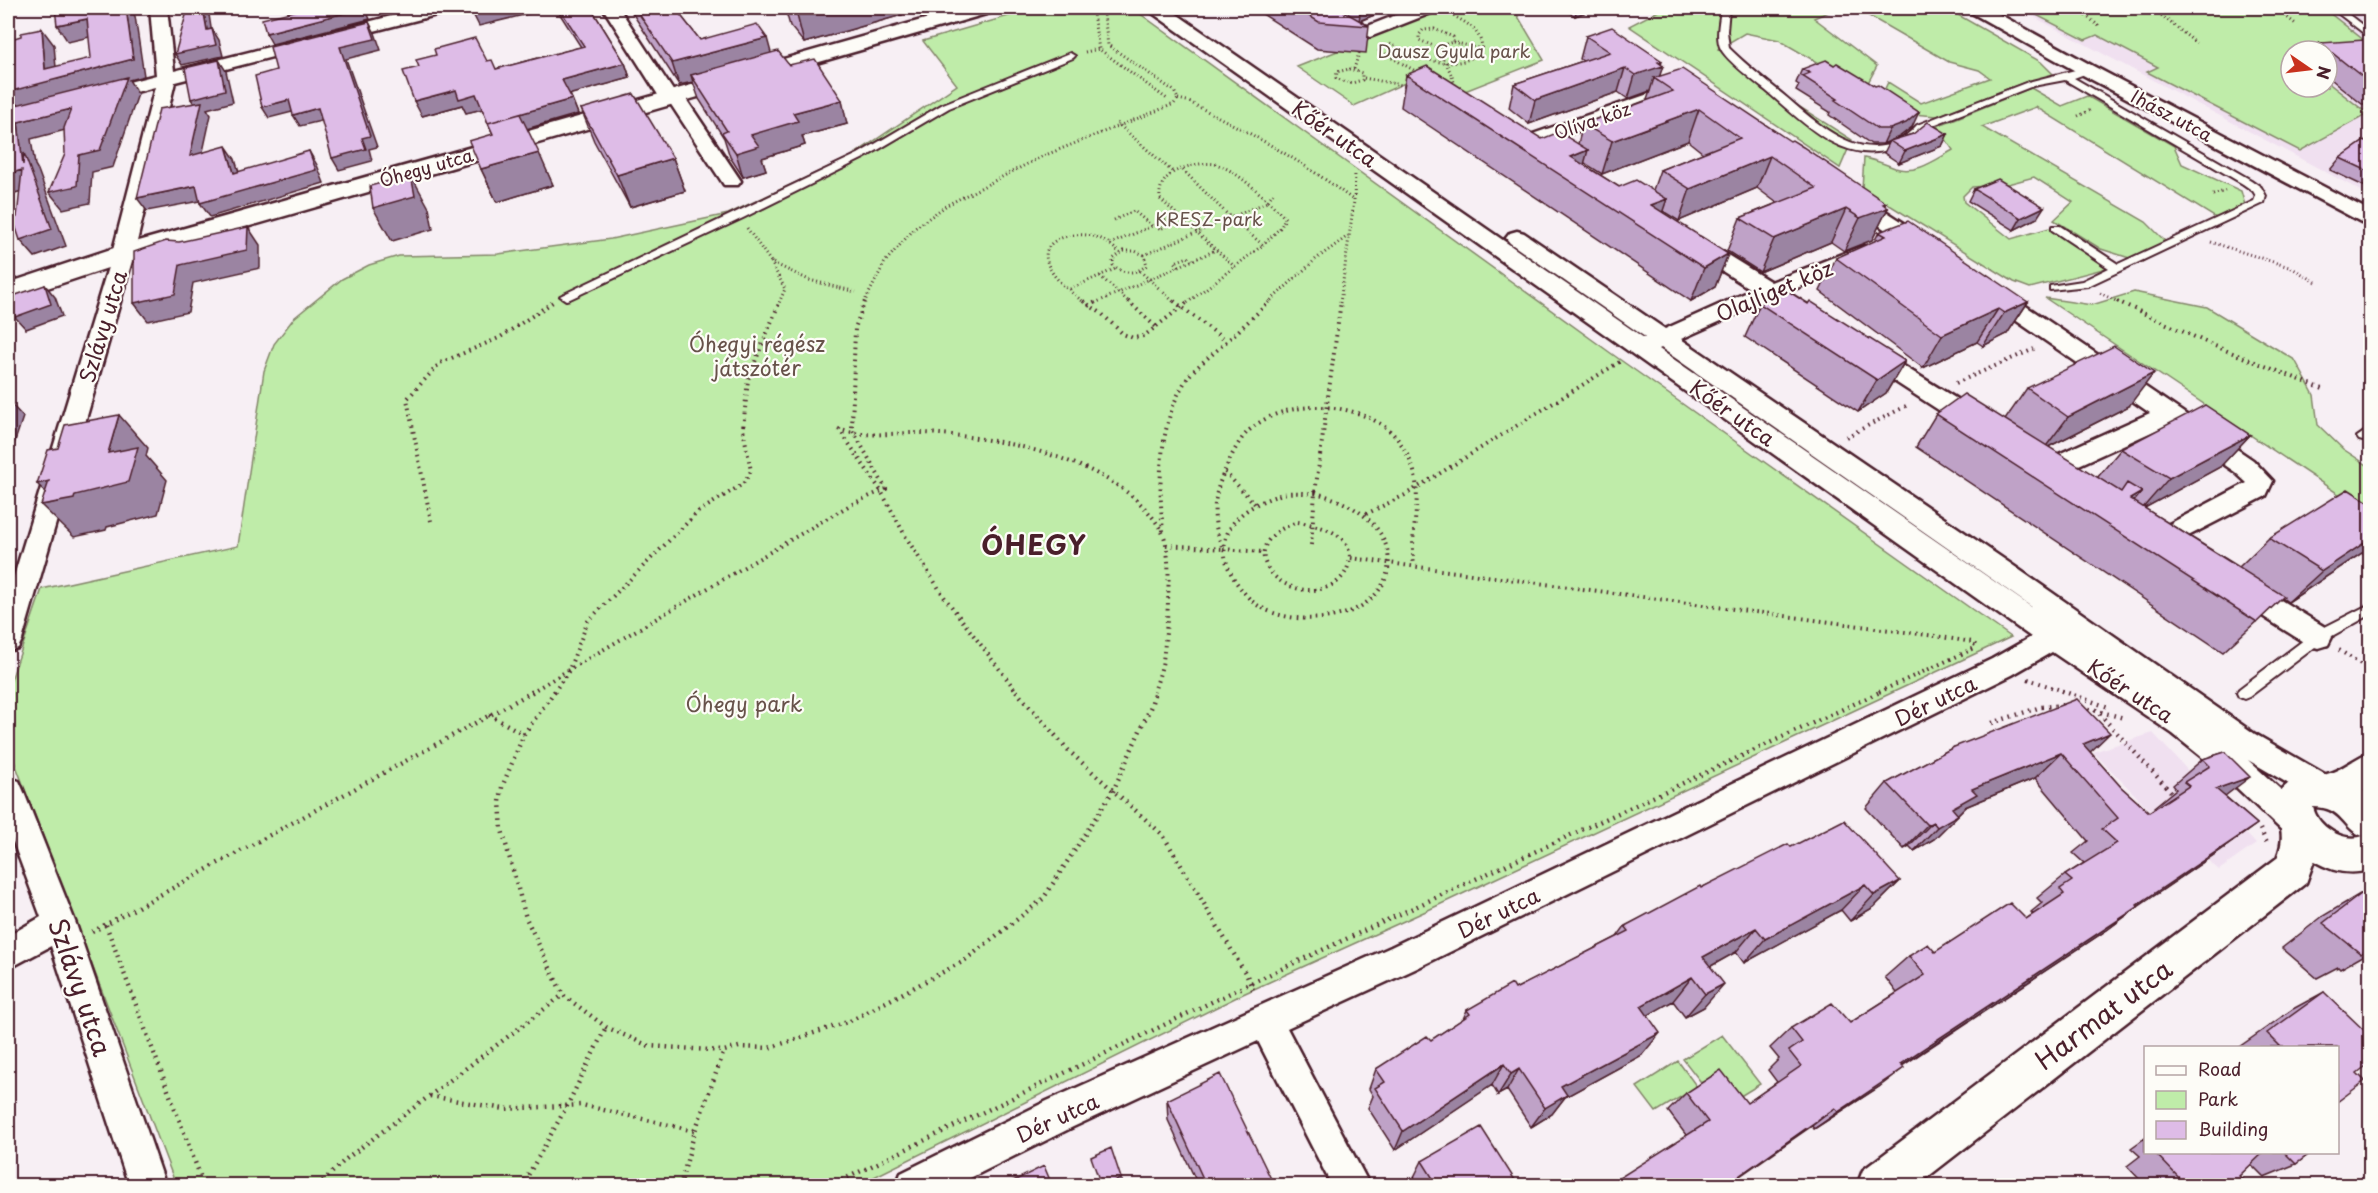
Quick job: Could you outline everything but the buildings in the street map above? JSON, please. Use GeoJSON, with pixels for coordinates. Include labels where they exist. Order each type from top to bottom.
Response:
{"type":"FeatureCollection","features":[{"type":"Feature","properties":{"kind":"street","name":"Szlávy utca"},"geometry":{"type":"LineString","coordinates":[[8,640],[123,254],[166,79],[158,8]]}},
{"type":"Feature","properties":{"kind":"street"},"geometry":{"type":"LineString","coordinates":[[75,102],[442,8]]}},
{"type":"Feature","properties":{"kind":"street"},"geometry":{"type":"LineString","coordinates":[[611,8],[731,181]]}},
{"type":"Feature","properties":{"kind":"street","name":"Óhegy utca"},"geometry":{"type":"LineString","coordinates":[[8,292],[123,254],[986,8]]}},
{"type":"Feature","properties":{"kind":"street","name":"Kőér utca"},"geometry":{"type":"LineString","coordinates":[[1157,8],[1642,348],[2063,630],[2245,743],[2329,792]]}},
{"type":"Feature","properties":{"kind":"street","name":"Kőér utca"},"geometry":{"type":"LineString","coordinates":[[1178,8],[1663,337],[2063,630],[2230,762],[2300,827]]}},
{"type":"Feature","properties":{"kind":"street"},"geometry":{"type":"LineString","coordinates":[[1320,8],[1357,30],[1370,32],[1428,8]]}},
{"type":"Feature","properties":{"kind":"street","name":"Ihász utca"},"geometry":{"type":"LineString","coordinates":[[1976,8],[2087,70],[2366,212]]}},
{"type":"Feature","properties":{"kind":"street","name":"Olíva köz"},"geometry":{"type":"LineString","coordinates":[[1531,141],[1676,91]]}},
{"type":"Feature","properties":{"kind":"street"},"geometry":{"type":"LineString","coordinates":[[1513,130],[1550,154]]}},
{"type":"Feature","properties":{"kind":"street"},"geometry":{"type":"LineString","coordinates":[[1841,190],[1946,261]]}},
{"type":"Feature","properties":{"kind":"street"},"geometry":{"type":"LineString","coordinates":[[1680,235],[2000,437]]}},
{"type":"Feature","properties":{"kind":"street","name":"Olajliget köz"},"geometry":{"type":"LineString","coordinates":[[1642,348],[1769,291],[1908,236]]}},
{"type":"Feature","properties":{"kind":"street"},"geometry":{"type":"LineString","coordinates":[[1973,281],[2244,466],[2260,481],[2257,489],[2162,540]]}},
{"type":"Feature","properties":{"kind":"street"},"geometry":{"type":"LineString","coordinates":[[2078,486],[2040,462],[2168,415]]}},
{"type":"Feature","properties":{"kind":"street"},"geometry":{"type":"LineString","coordinates":[[2220,576],[2318,637]]}},
{"type":"Feature","properties":{"kind":"street","name":"Dér utca"},"geometry":{"type":"LineString","coordinates":[[914,1185],[1060,1114],[1403,958],[2002,667],[2063,630]]}},
{"type":"Feature","properties":{"kind":"street","name":"Harmat utca"},"geometry":{"type":"LineString","coordinates":[[1879,1185],[2292,870],[2301,846],[2300,827],[2293,813],[2293,801],[2300,793],[2312,790],[2329,792],[2370,768]]}},
{"type":"Feature","properties":{"kind":"street","name":"Szlávy utca"},"geometry":{"type":"LineString","coordinates":[[8,790],[63,935],[148,1185]]}},
{"type":"Feature","properties":{"kind":"street"},"geometry":{"type":"LineString","coordinates":[[2329,792],[2358,808],[2370,828],[2364,855],[2349,856],[2331,851]]}},
{"type":"Feature","properties":{"kind":"street"},"geometry":{"type":"LineString","coordinates":[[2300,827],[2314,840],[2370,879]]}},
{"type":"Feature","properties":{"kind":"street"},"geometry":{"type":"LineString","coordinates":[[8,953],[63,935]]}},
{"type":"Feature","properties":{"kind":"street"},"geometry":{"type":"LineString","coordinates":[[1266,1022],[1352,1185]]}},
{"type":"Feature","properties":{"kind":"lane"},"geometry":{"type":"LineString","coordinates":[[1725,8],[1723,31],[1725,49],[1813,125],[1834,140],[1857,149],[1882,150],[1911,139],[1920,127],[1942,118],[2031,84],[2087,70]]}},
{"type":"Feature","properties":{"kind":"lane"},"geometry":{"type":"LineString","coordinates":[[2335,8],[2370,34]]}},
{"type":"Feature","properties":{"kind":"lane"},"geometry":{"type":"LineString","coordinates":[[566,296],[739,216],[861,156],[946,106],[1070,56]]}},
{"type":"Feature","properties":{"kind":"lane"},"geometry":{"type":"LineString","coordinates":[[2054,288],[2084,284],[2259,203],[2261,196],[2257,189],[2247,182],[2066,77]]}},
{"type":"Feature","properties":{"kind":"lane"},"geometry":{"type":"LineString","coordinates":[[2056,228],[2117,268]]}},
{"type":"Feature","properties":{"kind":"lane"},"geometry":{"type":"LineString","coordinates":[[2244,693],[2318,637],[2370,609]]}},
{"type":"Feature","properties":{"kind":"path"},"geometry":{"type":"LineString","coordinates":[[1092,8],[1099,49],[1167,99]]}},
{"type":"Feature","properties":{"kind":"path"},"geometry":{"type":"LineString","coordinates":[[1103,8],[1108,45],[1174,91],[1178,99]]}},
{"type":"Feature","properties":{"kind":"path"},"geometry":{"type":"LineString","coordinates":[[2076,8],[2099,26]]}},
{"type":"Feature","properties":{"kind":"path"},"geometry":{"type":"LineString","coordinates":[[2152,8],[2196,43]]}},
{"type":"Feature","properties":{"kind":"path"},"geometry":{"type":"LineString","coordinates":[[2275,8],[2297,25]]}},
{"type":"Feature","properties":{"kind":"path"},"geometry":{"type":"LineString","coordinates":[[1447,12],[1475,30],[1481,40],[1481,49]]}},
{"type":"Feature","properties":{"kind":"path"},"geometry":{"type":"LineString","coordinates":[[1453,42],[1450,34],[1441,30],[1423,30],[1419,35],[1419,40],[1424,45],[1440,47],[1453,42],[1481,49]]}},
{"type":"Feature","properties":{"kind":"path"},"geometry":{"type":"LineString","coordinates":[[1370,32],[1411,56],[1427,61],[1445,62],[1467,59],[1481,49]]}},
{"type":"Feature","properties":{"kind":"path"},"geometry":{"type":"LineString","coordinates":[[1440,47],[1459,95],[1449,89]]}},
{"type":"Feature","properties":{"kind":"path"},"geometry":{"type":"LineString","coordinates":[[1378,50],[1429,78]]}},
{"type":"Feature","properties":{"kind":"path"},"geometry":{"type":"LineString","coordinates":[[1349,69],[1362,73],[1364,78],[1360,82],[1348,84],[1339,81],[1335,76],[1340,70],[1349,69]]}},
{"type":"Feature","properties":{"kind":"path"},"geometry":{"type":"LineString","coordinates":[[1364,78],[1417,87]]}},
{"type":"Feature","properties":{"kind":"path"},"geometry":{"type":"LineString","coordinates":[[63,935],[106,925],[568,672],[840,511],[886,489],[852,429],[855,328],[868,292],[885,262],[915,228],[947,205],[1014,170],[1119,124],[1174,104],[1178,99]]}},
{"type":"Feature","properties":{"kind":"path"},"geometry":{"type":"LineString","coordinates":[[1178,99],[1187,101],[1258,138],[1334,184],[1354,201]]}},
{"type":"Feature","properties":{"kind":"path"},"geometry":{"type":"LineString","coordinates":[[2078,116],[2083,114]]}},
{"type":"Feature","properties":{"kind":"path"},"geometry":{"type":"LineString","coordinates":[[1119,124],[1174,172]]}},
{"type":"Feature","properties":{"kind":"path"},"geometry":{"type":"LineString","coordinates":[[1120,253],[1106,240],[1082,234],[1063,237],[1049,246],[1046,254],[1047,263],[1088,306],[1104,315],[1129,338],[1144,336],[1235,267],[1278,231],[1285,221],[1282,213],[1225,167],[1205,164],[1174,172],[1160,184],[1158,191],[1161,199],[1235,267]]}},
{"type":"Feature","properties":{"kind":"path"},"geometry":{"type":"LineString","coordinates":[[1311,545],[1354,201],[1355,169]]}},
{"type":"Feature","properties":{"kind":"path"},"geometry":{"type":"LineString","coordinates":[[1183,170],[1231,218],[1263,245]]}},
{"type":"Feature","properties":{"kind":"path"},"geometry":{"type":"LineString","coordinates":[[1144,255],[1147,265],[1140,271],[1124,273],[1115,268],[1113,259],[1120,253],[1130,251],[1144,255],[1267,202],[1273,193]]}},
{"type":"Feature","properties":{"kind":"path"},"geometry":{"type":"LineString","coordinates":[[2213,195],[2218,193]]}},
{"type":"Feature","properties":{"kind":"path"},"geometry":{"type":"LineString","coordinates":[[1114,220],[1134,211],[1154,225]]}},
{"type":"Feature","properties":{"kind":"path"},"geometry":{"type":"LineString","coordinates":[[1110,244],[1178,215]]}},
{"type":"Feature","properties":{"kind":"path"},"geometry":{"type":"LineString","coordinates":[[739,216],[771,261],[785,289],[748,379],[742,429],[751,471],[743,484],[698,512],[588,621],[568,672],[524,734],[502,787],[500,802],[502,830],[526,918],[563,995],[606,1027],[649,1046],[724,1051],[739,1047],[769,1048],[850,1021],[964,961],[1043,899],[1113,791],[1151,706],[1164,654],[1168,578],[1160,505],[1165,439],[1178,392],[1190,375],[1226,341],[1316,259],[1349,235]]}},
{"type":"Feature","properties":{"kind":"path"},"geometry":{"type":"LineString","coordinates":[[2217,245],[2240,254],[2289,266],[2316,282]]}},
{"type":"Feature","properties":{"kind":"path"},"geometry":{"type":"LineString","coordinates":[[1088,306],[1216,250]]}},
{"type":"Feature","properties":{"kind":"path"},"geometry":{"type":"LineString","coordinates":[[771,261],[809,280],[856,292]]}},
{"type":"Feature","properties":{"kind":"path"},"geometry":{"type":"LineString","coordinates":[[1070,289],[1115,268]]}},
{"type":"Feature","properties":{"kind":"path"},"geometry":{"type":"LineString","coordinates":[[1140,271],[1181,308],[1226,341]]}},
{"type":"Feature","properties":{"kind":"path"},"geometry":{"type":"LineString","coordinates":[[1100,276],[1156,327]]}},
{"type":"Feature","properties":{"kind":"path"},"geometry":{"type":"LineString","coordinates":[[2084,284],[2151,319],[2256,364],[2323,389]]}},
{"type":"Feature","properties":{"kind":"path"},"geometry":{"type":"LineString","coordinates":[[431,521],[407,399],[440,363],[499,338],[540,309],[566,296]]}},
{"type":"Feature","properties":{"kind":"path"},"geometry":{"type":"LineString","coordinates":[[1366,514],[1405,495],[1642,348]]}},
{"type":"Feature","properties":{"kind":"path"},"geometry":{"type":"LineString","coordinates":[[1223,549],[1228,531],[1239,516],[1255,504],[1284,494],[1316,494],[1338,499],[1366,514],[1385,539],[1390,564],[1381,587],[1365,605],[1340,617],[1311,621],[1282,617],[1256,606],[1236,588],[1225,567],[1223,549],[1216,534],[1213,495],[1239,442],[1254,426],[1275,415],[1327,408],[1370,418],[1389,430],[1406,451],[1418,485],[1419,500],[1412,541],[1414,565]]}},
{"type":"Feature","properties":{"kind":"path"},"geometry":{"type":"LineString","coordinates":[[1163,534],[1150,515],[1131,495],[1080,464],[1046,453],[976,439],[924,433],[855,435],[838,429],[881,491],[939,588],[987,655],[1038,718],[1070,752],[1163,834],[1251,983],[1266,1022]]}},
{"type":"Feature","properties":{"kind":"path"},"geometry":{"type":"LineString","coordinates":[[1224,471],[1255,504]]}},
{"type":"Feature","properties":{"kind":"path"},"geometry":{"type":"LineString","coordinates":[[1298,522],[1313,523],[1337,532],[1346,541],[1351,558],[1346,573],[1337,582],[1324,588],[1310,590],[1281,583],[1264,564],[1263,552],[1266,542],[1273,532],[1285,526],[1298,522]]}},
{"type":"Feature","properties":{"kind":"path"},"geometry":{"type":"LineString","coordinates":[[1166,545],[1263,552]]}},
{"type":"Feature","properties":{"kind":"path"},"geometry":{"type":"LineString","coordinates":[[1351,558],[1972,642],[2002,667],[2030,681],[2127,714]]}},
{"type":"Feature","properties":{"kind":"path"},"geometry":{"type":"LineString","coordinates":[[2318,637],[2370,670]]}},
{"type":"Feature","properties":{"kind":"path"},"geometry":{"type":"LineString","coordinates":[[830,1185],[1251,983],[1977,647]]}},
{"type":"Feature","properties":{"kind":"path"},"geometry":{"type":"LineString","coordinates":[[1992,723],[2041,707],[2065,705],[2094,709],[2132,721]]}},
{"type":"Feature","properties":{"kind":"path"},"geometry":{"type":"LineString","coordinates":[[2094,709],[2180,800]]}},
{"type":"Feature","properties":{"kind":"path"},"geometry":{"type":"LineString","coordinates":[[489,715],[524,734]]}},
{"type":"Feature","properties":{"kind":"path"},"geometry":{"type":"LineString","coordinates":[[2253,821],[2268,844]]}},
{"type":"Feature","properties":{"kind":"path"},"geometry":{"type":"LineString","coordinates":[[106,925],[204,1185]]}},
{"type":"Feature","properties":{"kind":"path"},"geometry":{"type":"LineString","coordinates":[[318,1185],[346,1159],[563,995]]}},
{"type":"Feature","properties":{"kind":"path"},"geometry":{"type":"LineString","coordinates":[[522,1185],[567,1106],[606,1027]]}},
{"type":"Feature","properties":{"kind":"path"},"geometry":{"type":"LineString","coordinates":[[680,1185],[695,1131],[724,1051]]}},
{"type":"Feature","properties":{"kind":"path"},"geometry":{"type":"LineString","coordinates":[[430,1096],[504,1109],[582,1105],[695,1131]]}},
{"type":"Feature","properties":{"kind":"shaded area"},"geometry":{"type":"Polygon","coordinates":[[[2017,8],[2370,8],[2370,192],[2367,194],[2017,8]]]}},
{"type":"Feature","properties":{"kind":"shaded area"},"geometry":{"type":"Polygon","coordinates":[[[2153,733],[2256,844],[2219,870],[2152,812],[2093,752],[2153,733]]]}},
{"type":"Feature","properties":{"kind":"green space","name":"Óhegy park"},"geometry":{"type":"Polygon","coordinates":[[[1036,8],[1132,8],[1612,354],[2011,637],[1426,911],[1243,994],[856,1186],[176,1185],[13,758],[8,723],[8,689],[42,589],[238,546],[264,371],[274,344],[294,318],[342,279],[369,265],[399,256],[498,254],[611,239],[728,214],[850,157],[957,85],[923,41],[1036,8]]]}},
{"type":"Feature","properties":{"kind":"green space","name":"Dausz Gyula park"},"geometry":{"type":"Polygon","coordinates":[[[1446,8],[1513,8],[1544,60],[1465,91],[1407,82],[1354,106],[1297,67],[1446,8]]]}},
{"type":"Feature","properties":{"kind":"green space"},"geometry":{"type":"Polygon","coordinates":[[[1664,8],[1838,8],[1814,18],[1877,66],[1864,90],[1779,40],[1745,33],[1718,49],[1754,78],[1852,140],[1840,168],[1629,26],[1664,8]]]}},
{"type":"Feature","properties":{"kind":"green space"},"geometry":{"type":"Polygon","coordinates":[[[1855,8],[1946,8],[2041,62],[2056,77],[2028,81],[1937,116],[1898,113],[1879,102],[1888,82],[1921,103],[1990,78],[1979,70],[1949,62],[1855,8]]]}},
{"type":"Feature","properties":{"kind":"green space"},"geometry":{"type":"Polygon","coordinates":[[[2023,8],[2323,8],[2370,45],[2339,47],[2339,39],[2279,39],[2279,99],[2339,99],[2339,91],[2368,114],[2300,151],[2147,72],[2158,67],[2097,35],[2085,40],[2023,8]]]}},
{"type":"Feature","properties":{"kind":"green space"},"geometry":{"type":"Polygon","coordinates":[[[2031,88],[2062,106],[2087,96],[2174,146],[2182,164],[2241,191],[2247,212],[2224,223],[2036,107],[1982,127],[2146,222],[2170,246],[2142,262],[2101,249],[2054,220],[2073,202],[2034,177],[2004,185],[1972,187],[1963,196],[1964,202],[2011,239],[2049,228],[2107,268],[2030,288],[2014,282],[1862,188],[1864,158],[1903,170],[1918,168],[1953,150],[1937,126],[2031,88]]]}},
{"type":"Feature","properties":{"kind":"green space"},"geometry":{"type":"Polygon","coordinates":[[[2134,292],[2207,307],[2295,360],[2314,395],[2318,425],[2343,449],[2370,467],[2370,515],[2045,298],[2092,305],[2134,292]]]}},
{"type":"Feature","properties":{"kind":"green space"},"geometry":{"type":"Polygon","coordinates":[[[1722,1035],[1760,1084],[1721,1108],[1683,1059],[1722,1035]]]}},
{"type":"Feature","properties":{"kind":"green space"},"geometry":{"type":"Polygon","coordinates":[[[1678,1061],[1697,1087],[1656,1112],[1637,1087],[1678,1061]]]}},
{"type":"Feature","properties":{"kind":"district","name":"ÓHEGY"},"geometry":{"type":"Point","coordinates":[1034,543]}},
{"type":"Feature","properties":{"kind":"park label","name":"KRESZ-park"},"geometry":{"type":"Point","coordinates":[1209,218]}},
{"type":"Feature","properties":{"kind":"park label","name":"Óhegyi régész játszótér"},"geometry":{"type":"Point","coordinates":[757,355]}}]}
